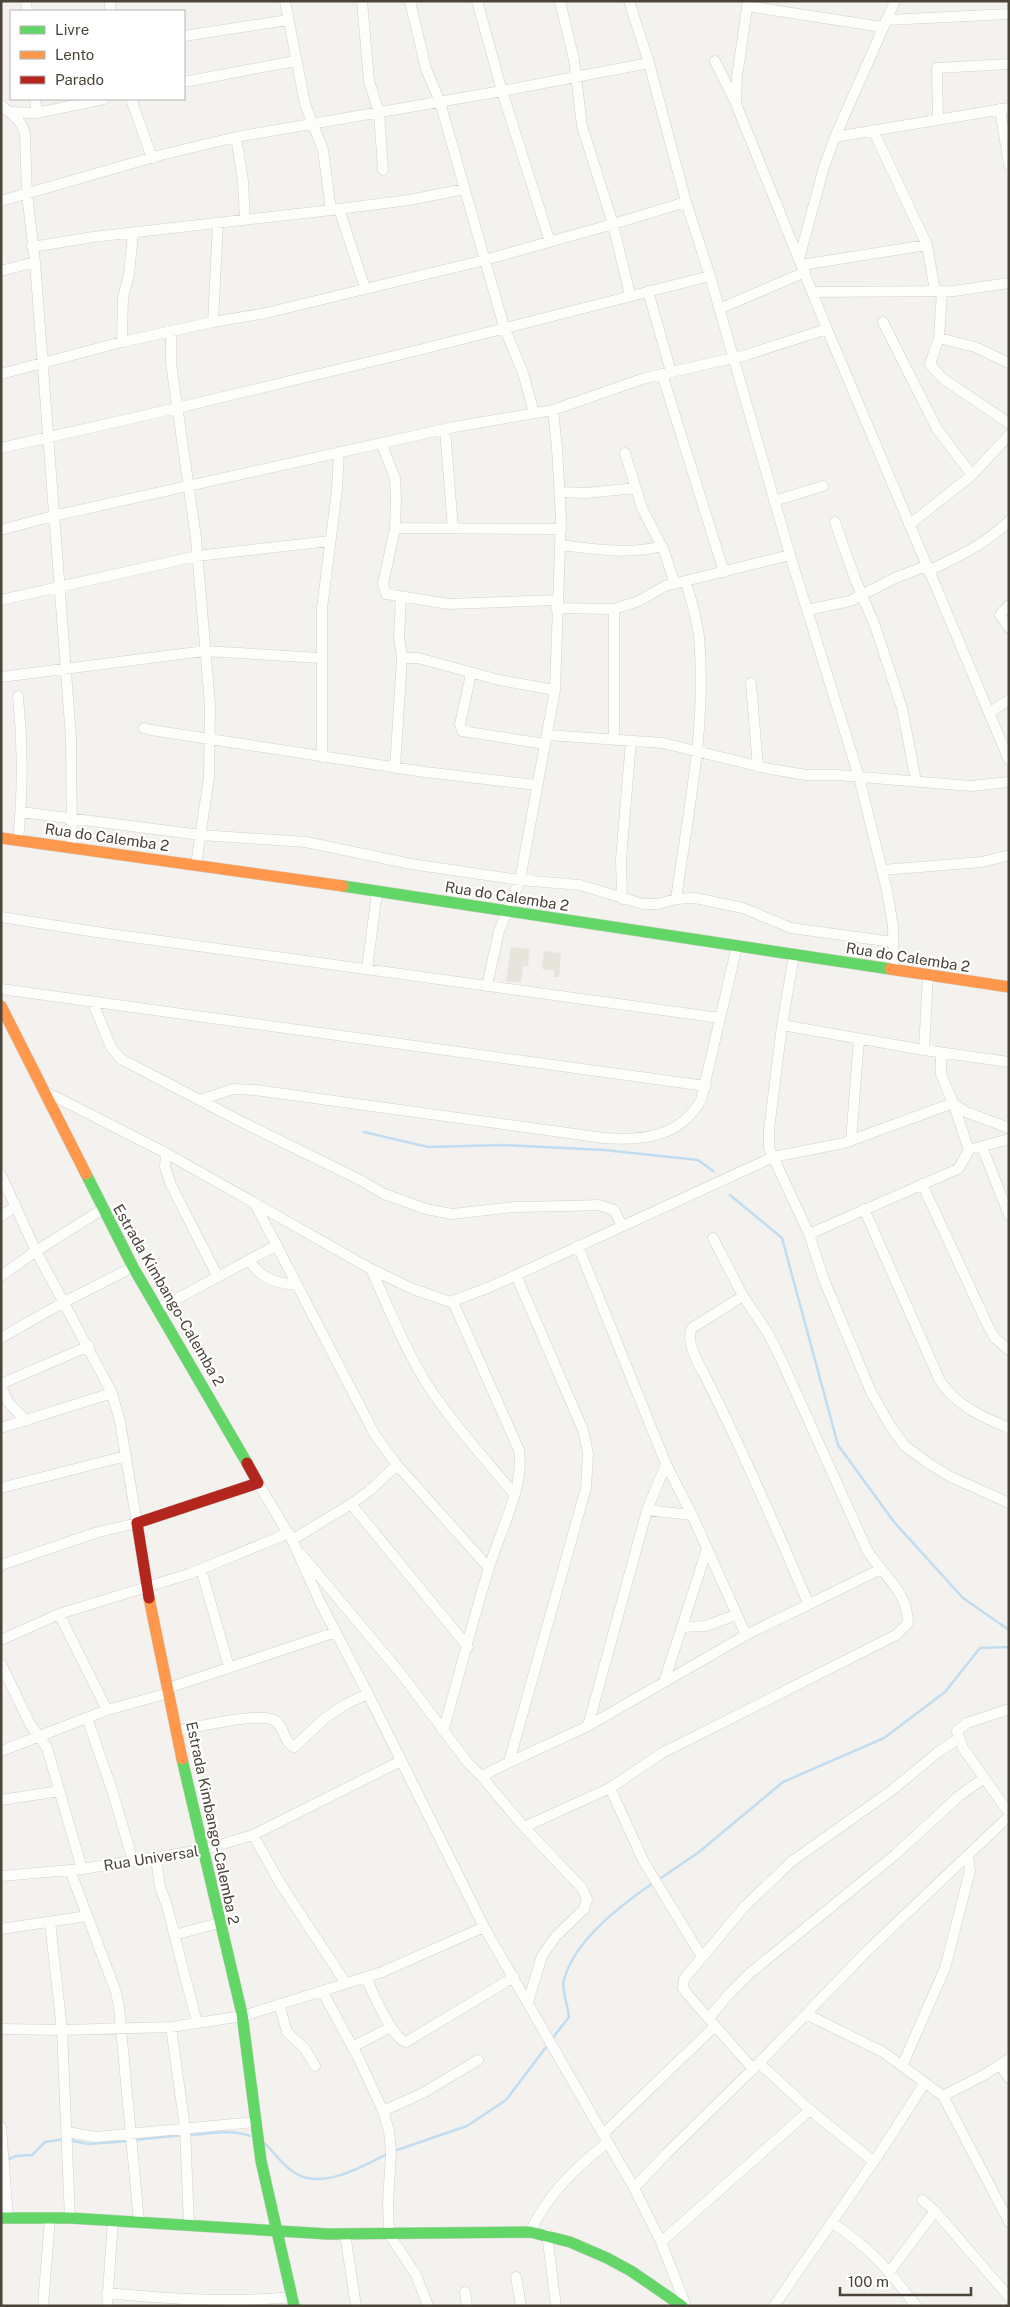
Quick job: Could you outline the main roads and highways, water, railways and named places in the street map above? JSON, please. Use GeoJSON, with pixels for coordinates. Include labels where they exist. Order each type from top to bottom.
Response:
{"type":"FeatureCollection","features":[{"type":"Feature","properties":{"kind":"main road","name":"Rua do Calemba 2"},"geometry":{"type":"LineString","coordinates":[[1,838],[196,865],[1009,987]]}},
{"type":"Feature","properties":{"kind":"main road","name":"Estrada Kimbango-Calemba 2"},"geometry":{"type":"LineString","coordinates":[[1,1006],[42,1091],[134,1267],[258,1483],[137,1523],[146,1585],[202,1850],[243,2016],[260,2153],[279,2232]]}},
{"type":"Feature","properties":{"kind":"main road"},"geometry":{"type":"LineString","coordinates":[[5,2218],[113,2220],[279,2232],[345,2234],[530,2232],[547,2234],[577,2244],[631,2271],[682,2306]]}},
{"type":"Feature","properties":{"kind":"main road"},"geometry":{"type":"LineString","coordinates":[[279,2232],[294,2302]]}},
{"type":"Feature","properties":{"kind":"waterway"},"geometry":{"type":"LineString","coordinates":[[364,1132],[428,1147],[502,1145],[604,1150],[698,1160],[713,1171]]}},
{"type":"Feature","properties":{"kind":"waterway"},"geometry":{"type":"LineString","coordinates":[[730,1195],[782,1238],[838,1445],[894,1522],[963,1598],[1009,1630]]}},
{"type":"Feature","properties":{"kind":"waterway"},"geometry":{"type":"LineString","coordinates":[[658,1880],[699,1852],[783,1782],[884,1738],[945,1692],[980,1648],[1009,1647]]}},
{"type":"Feature","properties":{"kind":"waterway"},"geometry":{"type":"LineString","coordinates":[[552,2039],[569,2017],[563,1983],[578,1950],[614,1913],[653,1883]]}},
{"type":"Feature","properties":{"kind":"waterway"},"geometry":{"type":"LineString","coordinates":[[394,2151],[467,2126],[506,2100],[547,2046]]}},
{"type":"Feature","properties":{"kind":"waterway"},"geometry":{"type":"LineString","coordinates":[[189,2135],[227,2132],[250,2136]]}},
{"type":"Feature","properties":{"kind":"waterway"},"geometry":{"type":"LineString","coordinates":[[134,2140],[184,2135]]}},
{"type":"Feature","properties":{"kind":"waterway"},"geometry":{"type":"LineString","coordinates":[[7,2160],[16,2156],[32,2155],[45,2142],[65,2139]]}},
{"type":"Feature","properties":{"kind":"waterway"},"geometry":{"type":"LineString","coordinates":[[70,2140],[88,2144],[129,2141]]}},
{"type":"Feature","properties":{"kind":"waterway"},"geometry":{"type":"LineString","coordinates":[[264,2143],[295,2173],[306,2178],[317,2179],[342,2175],[387,2154]]}}]}
